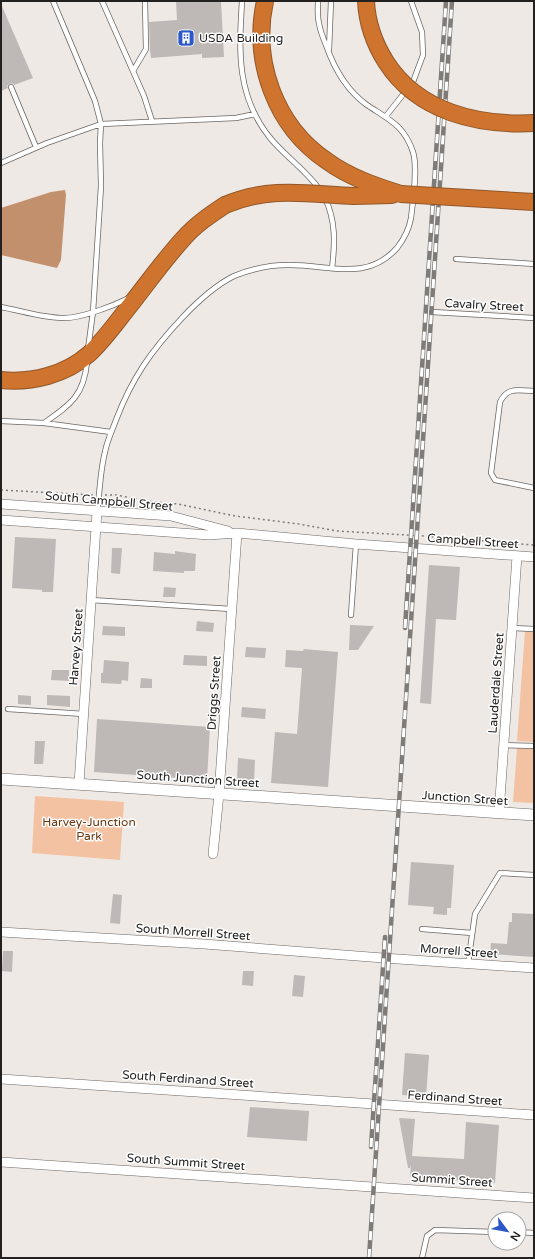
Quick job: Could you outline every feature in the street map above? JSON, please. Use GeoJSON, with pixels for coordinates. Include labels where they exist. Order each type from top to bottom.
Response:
{"type":"FeatureCollection","features":[{"type":"Feature","properties":{"kind":"highway"},"geometry":{"type":"LineString","coordinates":[[265,1],[261,27],[261,49],[265,72],[274,97],[292,128],[319,156],[350,175],[375,186],[401,194]]}},
{"type":"Feature","properties":{"kind":"highway"},"geometry":{"type":"LineString","coordinates":[[366,1],[370,28],[382,56],[399,80],[418,96],[442,109],[471,119],[511,123],[534,123]]}},
{"type":"Feature","properties":{"kind":"highway"},"geometry":{"type":"LineString","coordinates":[[1,380],[23,380],[43,377],[61,371],[80,362],[105,338],[188,233],[225,205],[246,197],[285,192],[365,196],[401,194],[534,202]]}},
{"type":"Feature","properties":{"kind":"street","name":"South Campbell Street"},"geometry":{"type":"LineString","coordinates":[[1,504],[172,516],[237,533],[410,548]]}},
{"type":"Feature","properties":{"kind":"street","name":"Harvey Street"},"geometry":{"type":"LineString","coordinates":[[79,784],[97,511]]}},
{"type":"Feature","properties":{"kind":"street","name":"South Campbell Street"},"geometry":{"type":"LineString","coordinates":[[1,520],[210,535],[237,533]]}},
{"type":"Feature","properties":{"kind":"street","name":"Driggs Street"},"geometry":{"type":"LineString","coordinates":[[213,854],[219,794],[237,533]]}},
{"type":"Feature","properties":{"kind":"street","name":"Campbell Street"},"geometry":{"type":"LineString","coordinates":[[410,548],[534,557]]}},
{"type":"Feature","properties":{"kind":"street","name":"Lauderdale Street"},"geometry":{"type":"LineString","coordinates":[[499,813],[517,556]]}},
{"type":"Feature","properties":{"kind":"street","name":"South Junction Street"},"geometry":{"type":"LineString","coordinates":[[1,779],[394,806]]}},
{"type":"Feature","properties":{"kind":"street","name":"Junction Street"},"geometry":{"type":"LineString","coordinates":[[394,806],[534,815]]}},
{"type":"Feature","properties":{"kind":"street","name":"South Morrell Street"},"geometry":{"type":"LineString","coordinates":[[1,932],[204,944],[383,958]]}},
{"type":"Feature","properties":{"kind":"street","name":"Morrell Street"},"geometry":{"type":"LineString","coordinates":[[383,958],[534,968]]}},
{"type":"Feature","properties":{"kind":"street","name":"South Ferdinand Street"},"geometry":{"type":"LineString","coordinates":[[1,1079],[374,1104]]}},
{"type":"Feature","properties":{"kind":"street","name":"Ferdinand Street"},"geometry":{"type":"LineString","coordinates":[[374,1104],[534,1115]]}},
{"type":"Feature","properties":{"kind":"street","name":"South Summit Street"},"geometry":{"type":"LineString","coordinates":[[1,1162],[368,1186]]}},
{"type":"Feature","properties":{"kind":"street","name":"Summit Street"},"geometry":{"type":"LineString","coordinates":[[368,1186],[534,1198]]}},
{"type":"Feature","properties":{"kind":"lane"},"geometry":{"type":"LineString","coordinates":[[44,423],[71,403],[84,382],[86,374],[101,186],[101,124],[95,102],[53,1]]}},
{"type":"Feature","properties":{"kind":"lane"},"geometry":{"type":"LineString","coordinates":[[102,1],[144,96],[152,121]]}},
{"type":"Feature","properties":{"kind":"lane"},"geometry":{"type":"LineString","coordinates":[[133,71],[146,49],[145,1]]}},
{"type":"Feature","properties":{"kind":"lane"},"geometry":{"type":"LineString","coordinates":[[242,1],[240,63],[247,96],[255,114],[271,139],[307,173],[325,199],[331,216],[335,238],[332,268]]}},
{"type":"Feature","properties":{"kind":"lane"},"geometry":{"type":"LineString","coordinates":[[97,511],[104,454],[128,390],[154,350],[193,307],[215,288],[243,272],[282,265],[355,270],[374,265],[393,252],[401,243],[409,229],[415,180],[415,159],[410,146],[394,122],[367,105],[341,78],[329,54],[319,24],[318,1]]}},
{"type":"Feature","properties":{"kind":"lane"},"geometry":{"type":"LineString","coordinates":[[329,54],[331,1]]}},
{"type":"Feature","properties":{"kind":"lane"},"geometry":{"type":"LineString","coordinates":[[386,116],[413,82],[423,55],[422,32],[411,1]]}},
{"type":"Feature","properties":{"kind":"lane"},"geometry":{"type":"LineString","coordinates":[[11,87],[36,147]]}},
{"type":"Feature","properties":{"kind":"lane"},"geometry":{"type":"LineString","coordinates":[[1,163],[36,147],[101,124],[236,118],[255,114]]}},
{"type":"Feature","properties":{"kind":"lane"},"geometry":{"type":"LineString","coordinates":[[456,259],[534,264]]}},
{"type":"Feature","properties":{"kind":"lane"},"geometry":{"type":"LineString","coordinates":[[1,307],[57,318],[73,317],[123,301],[146,285]]}},
{"type":"Feature","properties":{"kind":"lane","name":"Cavalry Street"},"geometry":{"type":"LineString","coordinates":[[432,312],[534,318]]}},
{"type":"Feature","properties":{"kind":"lane"},"geometry":{"type":"LineString","coordinates":[[534,391],[510,390],[504,395],[500,402],[491,473],[495,480],[534,488]]}},
{"type":"Feature","properties":{"kind":"lane"},"geometry":{"type":"LineString","coordinates":[[1,421],[44,423],[111,432]]}},
{"type":"Feature","properties":{"kind":"lane"},"geometry":{"type":"LineString","coordinates":[[351,615],[356,544]]}},
{"type":"Feature","properties":{"kind":"lane"},"geometry":{"type":"LineString","coordinates":[[91,600],[231,609]]}},
{"type":"Feature","properties":{"kind":"lane"},"geometry":{"type":"LineString","coordinates":[[512,628],[534,629]]}},
{"type":"Feature","properties":{"kind":"lane"},"geometry":{"type":"LineString","coordinates":[[8,709],[84,714]]}},
{"type":"Feature","properties":{"kind":"lane"},"geometry":{"type":"LineString","coordinates":[[504,745],[534,746]]}},
{"type":"Feature","properties":{"kind":"lane"},"geometry":{"type":"LineString","coordinates":[[468,964],[475,914],[500,873],[534,875]]}},
{"type":"Feature","properties":{"kind":"lane"},"geometry":{"type":"LineString","coordinates":[[422,928],[472,933]]}},
{"type":"Feature","properties":{"kind":"lane"},"geometry":{"type":"LineString","coordinates":[[422,1258],[427,1236],[435,1230],[487,1232]]}},
{"type":"Feature","properties":{"kind":"path"},"geometry":{"type":"LineString","coordinates":[[1,490],[116,495],[154,502],[178,504],[235,516],[300,524],[337,531],[534,545]]}},
{"type":"Feature","properties":{"kind":"green space"},"geometry":{"type":"Polygon","coordinates":[[[525,631],[534,632],[534,742],[517,741],[525,631]]]}},
{"type":"Feature","properties":{"kind":"green space"},"geometry":{"type":"Polygon","coordinates":[[[517,748],[534,749],[534,803],[513,802],[517,748]]]}},
{"type":"Feature","properties":{"kind":"green space","name":"Harvey-Junction Park"},"geometry":{"type":"Polygon","coordinates":[[[35,796],[124,802],[120,860],[32,853],[35,796]]]}},
{"type":"Feature","properties":{"kind":"shaded area"},"geometry":{"type":"Polygon","coordinates":[[[65,190],[66,195],[61,260],[57,268],[1,255],[1,208],[51,192],[65,190]]]}},
{"type":"Feature","properties":{"kind":"building","name":"USDA Building"},"geometry":{"type":"Polygon","coordinates":[[[176,1],[221,1],[224,57],[202,58],[202,54],[151,58],[149,22],[177,20],[176,1]]]}},
{"type":"Feature","properties":{"kind":"building"},"geometry":{"type":"Polygon","coordinates":[[[1,4],[33,78],[14,85],[12,83],[9,84],[7,86],[8,88],[1,91],[1,4]]]}},
{"type":"Feature","properties":{"kind":"building"},"geometry":{"type":"Polygon","coordinates":[[[15,537],[56,539],[53,592],[12,588],[15,537]]]}},
{"type":"Feature","properties":{"kind":"building"},"geometry":{"type":"Polygon","coordinates":[[[112,548],[122,548],[120,574],[111,573],[112,548]]]}},
{"type":"Feature","properties":{"kind":"building"},"geometry":{"type":"Polygon","coordinates":[[[175,551],[196,554],[195,571],[184,571],[184,573],[153,571],[154,552],[175,554],[175,551]]]}},
{"type":"Feature","properties":{"kind":"building"},"geometry":{"type":"Polygon","coordinates":[[[429,565],[460,567],[456,620],[436,619],[431,704],[420,703],[429,565]]]}},
{"type":"Feature","properties":{"kind":"building"},"geometry":{"type":"Polygon","coordinates":[[[164,587],[176,588],[175,597],[163,597],[164,587]]]}},
{"type":"Feature","properties":{"kind":"building"},"geometry":{"type":"Polygon","coordinates":[[[197,621],[214,623],[213,632],[196,631],[197,621]]]}},
{"type":"Feature","properties":{"kind":"building"},"geometry":{"type":"Polygon","coordinates":[[[350,625],[374,626],[358,650],[349,650],[350,625]]]}},
{"type":"Feature","properties":{"kind":"building"},"geometry":{"type":"Polygon","coordinates":[[[103,626],[125,627],[125,636],[102,635],[103,626]]]}},
{"type":"Feature","properties":{"kind":"building"},"geometry":{"type":"Polygon","coordinates":[[[246,647],[266,648],[265,658],[245,657],[246,647]]]}},
{"type":"Feature","properties":{"kind":"building"},"geometry":{"type":"Polygon","coordinates":[[[304,649],[338,652],[328,787],[271,783],[275,732],[297,734],[302,668],[285,667],[286,650],[303,651],[304,649]]]}},
{"type":"Feature","properties":{"kind":"building"},"geometry":{"type":"Polygon","coordinates":[[[184,655],[207,656],[207,666],[183,665],[184,655]]]}},
{"type":"Feature","properties":{"kind":"building"},"geometry":{"type":"Polygon","coordinates":[[[104,660],[129,662],[128,681],[122,680],[121,684],[101,683],[101,673],[103,673],[104,660]]]}},
{"type":"Feature","properties":{"kind":"building"},"geometry":{"type":"Polygon","coordinates":[[[52,670],[69,670],[69,681],[51,680],[52,670]]]}},
{"type":"Feature","properties":{"kind":"building"},"geometry":{"type":"Polygon","coordinates":[[[141,678],[152,679],[152,688],[140,688],[141,678]]]}},
{"type":"Feature","properties":{"kind":"building"},"geometry":{"type":"Polygon","coordinates":[[[18,695],[31,696],[31,705],[18,704],[18,695]]]}},
{"type":"Feature","properties":{"kind":"building"},"geometry":{"type":"Polygon","coordinates":[[[47,695],[70,696],[70,707],[47,705],[47,695]]]}},
{"type":"Feature","properties":{"kind":"building"},"geometry":{"type":"Polygon","coordinates":[[[242,707],[266,709],[265,719],[241,717],[242,707]]]}},
{"type":"Feature","properties":{"kind":"building"},"geometry":{"type":"Polygon","coordinates":[[[97,719],[210,727],[207,780],[94,772],[97,719]]]}},
{"type":"Feature","properties":{"kind":"building"},"geometry":{"type":"Polygon","coordinates":[[[35,741],[45,741],[43,764],[34,764],[35,741]]]}},
{"type":"Feature","properties":{"kind":"building"},"geometry":{"type":"Polygon","coordinates":[[[238,758],[255,760],[254,782],[237,781],[238,758]]]}},
{"type":"Feature","properties":{"kind":"building"},"geometry":{"type":"Polygon","coordinates":[[[411,862],[454,865],[451,908],[447,908],[447,915],[433,914],[434,907],[408,905],[411,862]]]}},
{"type":"Feature","properties":{"kind":"building"},"geometry":{"type":"Polygon","coordinates":[[[113,894],[122,895],[120,924],[110,923],[113,894]]]}},
{"type":"Feature","properties":{"kind":"building"},"geometry":{"type":"Polygon","coordinates":[[[512,913],[534,914],[534,957],[490,954],[491,943],[507,944],[509,922],[512,922],[512,913]]]}},
{"type":"Feature","properties":{"kind":"building"},"geometry":{"type":"Polygon","coordinates":[[[3,951],[13,951],[12,972],[2,971],[3,951]]]}},
{"type":"Feature","properties":{"kind":"building"},"geometry":{"type":"Polygon","coordinates":[[[243,971],[254,971],[253,986],[242,985],[243,971]]]}},
{"type":"Feature","properties":{"kind":"building"},"geometry":{"type":"Polygon","coordinates":[[[294,975],[305,976],[303,997],[292,996],[294,975]]]}},
{"type":"Feature","properties":{"kind":"building"},"geometry":{"type":"Polygon","coordinates":[[[405,1053],[429,1055],[426,1097],[402,1095],[405,1053]]]}},
{"type":"Feature","properties":{"kind":"building"},"geometry":{"type":"Polygon","coordinates":[[[250,1107],[309,1111],[307,1141],[247,1137],[250,1107]]]}},
{"type":"Feature","properties":{"kind":"building"},"geometry":{"type":"Polygon","coordinates":[[[399,1118],[415,1119],[412,1156],[464,1159],[466,1122],[499,1125],[495,1183],[410,1177],[411,1164],[410,1168],[408,1168],[399,1118]]]}},
{"type":"Feature","properties":{"kind":"railway"},"geometry":{"type":"LineString","coordinates":[[405,628],[446,1]]}},
{"type":"Feature","properties":{"kind":"railway"},"geometry":{"type":"LineString","coordinates":[[369,1258],[452,1]]}},
{"type":"Feature","properties":{"kind":"railway"},"geometry":{"type":"LineString","coordinates":[[371,1147],[385,937]]}},
{"type":"Feature","properties":{"kind":"place","name":"USDA Building"},"geometry":{"type":"Point","coordinates":[186,38]}}]}
